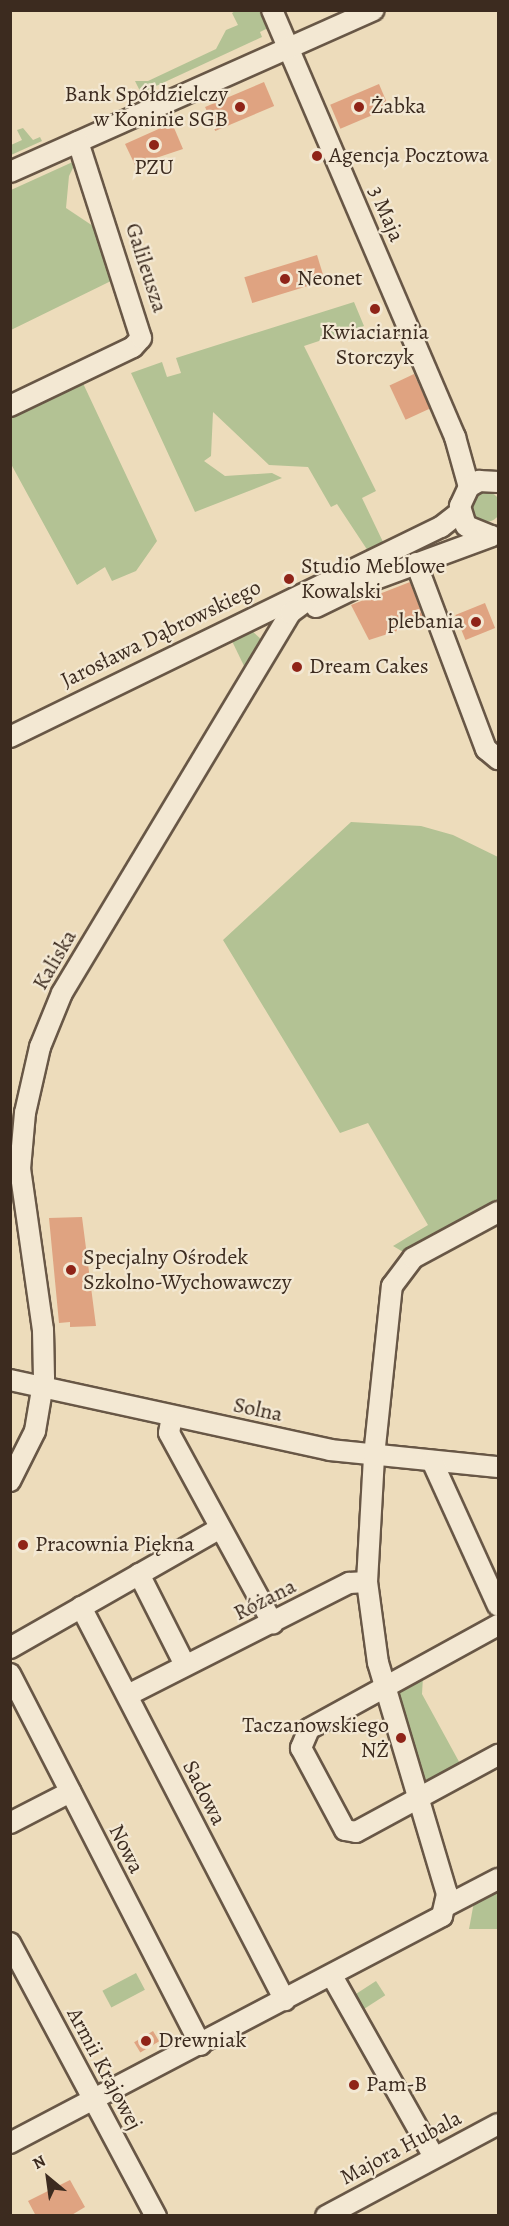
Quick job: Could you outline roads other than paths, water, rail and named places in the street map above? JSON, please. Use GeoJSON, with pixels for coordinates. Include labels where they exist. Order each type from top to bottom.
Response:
{"type":"FeatureCollection","features":[{"type":"Feature","properties":{"kind":"street","name":"3 Maja"},"geometry":{"type":"LineString","coordinates":[[272,10],[455,437],[469,487]]}},
{"type":"Feature","properties":{"kind":"street"},"geometry":{"type":"LineString","coordinates":[[10,172],[374,10]]}},
{"type":"Feature","properties":{"kind":"street","name":"Galileusza"},"geometry":{"type":"LineString","coordinates":[[10,406],[133,346],[141,338],[78,142]]}},
{"type":"Feature","properties":{"kind":"street","name":"3 Maja"},"geometry":{"type":"LineString","coordinates":[[455,437],[494,481]]}},
{"type":"Feature","properties":{"kind":"street"},"geometry":{"type":"LineString","coordinates":[[494,481],[469,487],[460,512],[472,531],[495,535]]}},
{"type":"Feature","properties":{"kind":"street","name":"Jarosława Dąbrowskiego"},"geometry":{"type":"LineString","coordinates":[[12,732],[336,579],[441,527],[460,512]]}},
{"type":"Feature","properties":{"kind":"street"},"geometry":{"type":"LineString","coordinates":[[248,621],[279,636],[329,598],[416,563],[495,535]]}},
{"type":"Feature","properties":{"kind":"street"},"geometry":{"type":"LineString","coordinates":[[416,563],[486,749],[498,759]]}},
{"type":"Feature","properties":{"kind":"street","name":"Jarosława Dąbrowskiego"},"geometry":{"type":"LineString","coordinates":[[279,636],[290,614],[336,579]]}},
{"type":"Feature","properties":{"kind":"street","name":"Kaliska"},"geometry":{"type":"LineString","coordinates":[[10,1481],[35,1431],[43,1388],[43,1330],[20,1181],[25,1113],[36,1061],[62,993],[279,636]]}},
{"type":"Feature","properties":{"kind":"street"},"geometry":{"type":"LineString","coordinates":[[446,1906],[447,1894],[384,1685],[367,1581],[374,1456],[392,1286],[413,1258],[498,1212]]}},
{"type":"Feature","properties":{"kind":"street","name":"Solna"},"geometry":{"type":"LineString","coordinates":[[10,1380],[172,1416],[374,1456],[498,1467]]}},
{"type":"Feature","properties":{"kind":"street"},"geometry":{"type":"LineString","coordinates":[[172,1416],[169,1433],[273,1624]]}},
{"type":"Feature","properties":{"kind":"street"},"geometry":{"type":"LineString","coordinates":[[432,1461],[498,1606]]}},
{"type":"Feature","properties":{"kind":"street"},"geometry":{"type":"LineString","coordinates":[[10,1648],[220,1528]]}},
{"type":"Feature","properties":{"kind":"street"},"geometry":{"type":"LineString","coordinates":[[139,1574],[185,1665]]}},
{"type":"Feature","properties":{"kind":"street","name":"Różana"},"geometry":{"type":"LineString","coordinates":[[128,1695],[185,1665],[273,1624],[349,1583],[367,1581]]}},
{"type":"Feature","properties":{"kind":"street","name":"Sadowa"},"geometry":{"type":"LineString","coordinates":[[81,1607],[285,2000]]}},
{"type":"Feature","properties":{"kind":"street"},"geometry":{"type":"LineString","coordinates":[[498,1625],[384,1685],[309,1729],[301,1749],[345,1830],[356,1832],[498,1755]]}},
{"type":"Feature","properties":{"kind":"street","name":"Nowa"},"geometry":{"type":"LineString","coordinates":[[11,1675],[201,2045]]}},
{"type":"Feature","properties":{"kind":"street"},"geometry":{"type":"LineString","coordinates":[[10,1823],[70,1792]]}},
{"type":"Feature","properties":{"kind":"street"},"geometry":{"type":"LineString","coordinates":[[10,2143],[434,1923],[446,1906],[498,1879]]}},
{"type":"Feature","properties":{"kind":"street","name":"Armii Krajowej"},"geometry":{"type":"LineString","coordinates":[[10,1943],[156,2216]]}},
{"type":"Feature","properties":{"kind":"street"},"geometry":{"type":"LineString","coordinates":[[332,1976],[434,2157]]}},
{"type":"Feature","properties":{"kind":"street","name":"Majora Hubala"},"geometry":{"type":"LineString","coordinates":[[326,2216],[498,2124]]}},
{"type":"Feature","properties":{"kind":"place","name":"Bank Spółdzielczy w Koninie SGB"},"geometry":{"type":"Point","coordinates":[240,107]}},
{"type":"Feature","properties":{"kind":"place","name":"Żabka"},"geometry":{"type":"Point","coordinates":[359,107]}},
{"type":"Feature","properties":{"kind":"place","name":"PZU"},"geometry":{"type":"Point","coordinates":[154,145]}},
{"type":"Feature","properties":{"kind":"place","name":"Agencja Pocztowa"},"geometry":{"type":"Point","coordinates":[317,156]}},
{"type":"Feature","properties":{"kind":"place","name":"Neonet"},"geometry":{"type":"Point","coordinates":[285,279]}},
{"type":"Feature","properties":{"kind":"place","name":"Kwiaciarnia Storczyk"},"geometry":{"type":"Point","coordinates":[375,309]}},
{"type":"Feature","properties":{"kind":"place","name":"Studio Meblowe Kowalski"},"geometry":{"type":"Point","coordinates":[289,579]}},
{"type":"Feature","properties":{"kind":"place","name":"plebania"},"geometry":{"type":"Point","coordinates":[476,622]}},
{"type":"Feature","properties":{"kind":"place","name":"Dream Cakes"},"geometry":{"type":"Point","coordinates":[297,667]}},
{"type":"Feature","properties":{"kind":"place","name":"Specjalny Ośrodek Szkolno-Wychowawczy"},"geometry":{"type":"Point","coordinates":[71,1270]}},
{"type":"Feature","properties":{"kind":"place","name":"Pracownia Piękna"},"geometry":{"type":"Point","coordinates":[23,1545]}},
{"type":"Feature","properties":{"kind":"place","name":"Taczanowskiego NŻ"},"geometry":{"type":"Point","coordinates":[401,1738]}},
{"type":"Feature","properties":{"kind":"place","name":"Drewniak"},"geometry":{"type":"Point","coordinates":[146,2041]}},
{"type":"Feature","properties":{"kind":"place","name":"Pam-B"},"geometry":{"type":"Point","coordinates":[354,2085]}}]}
